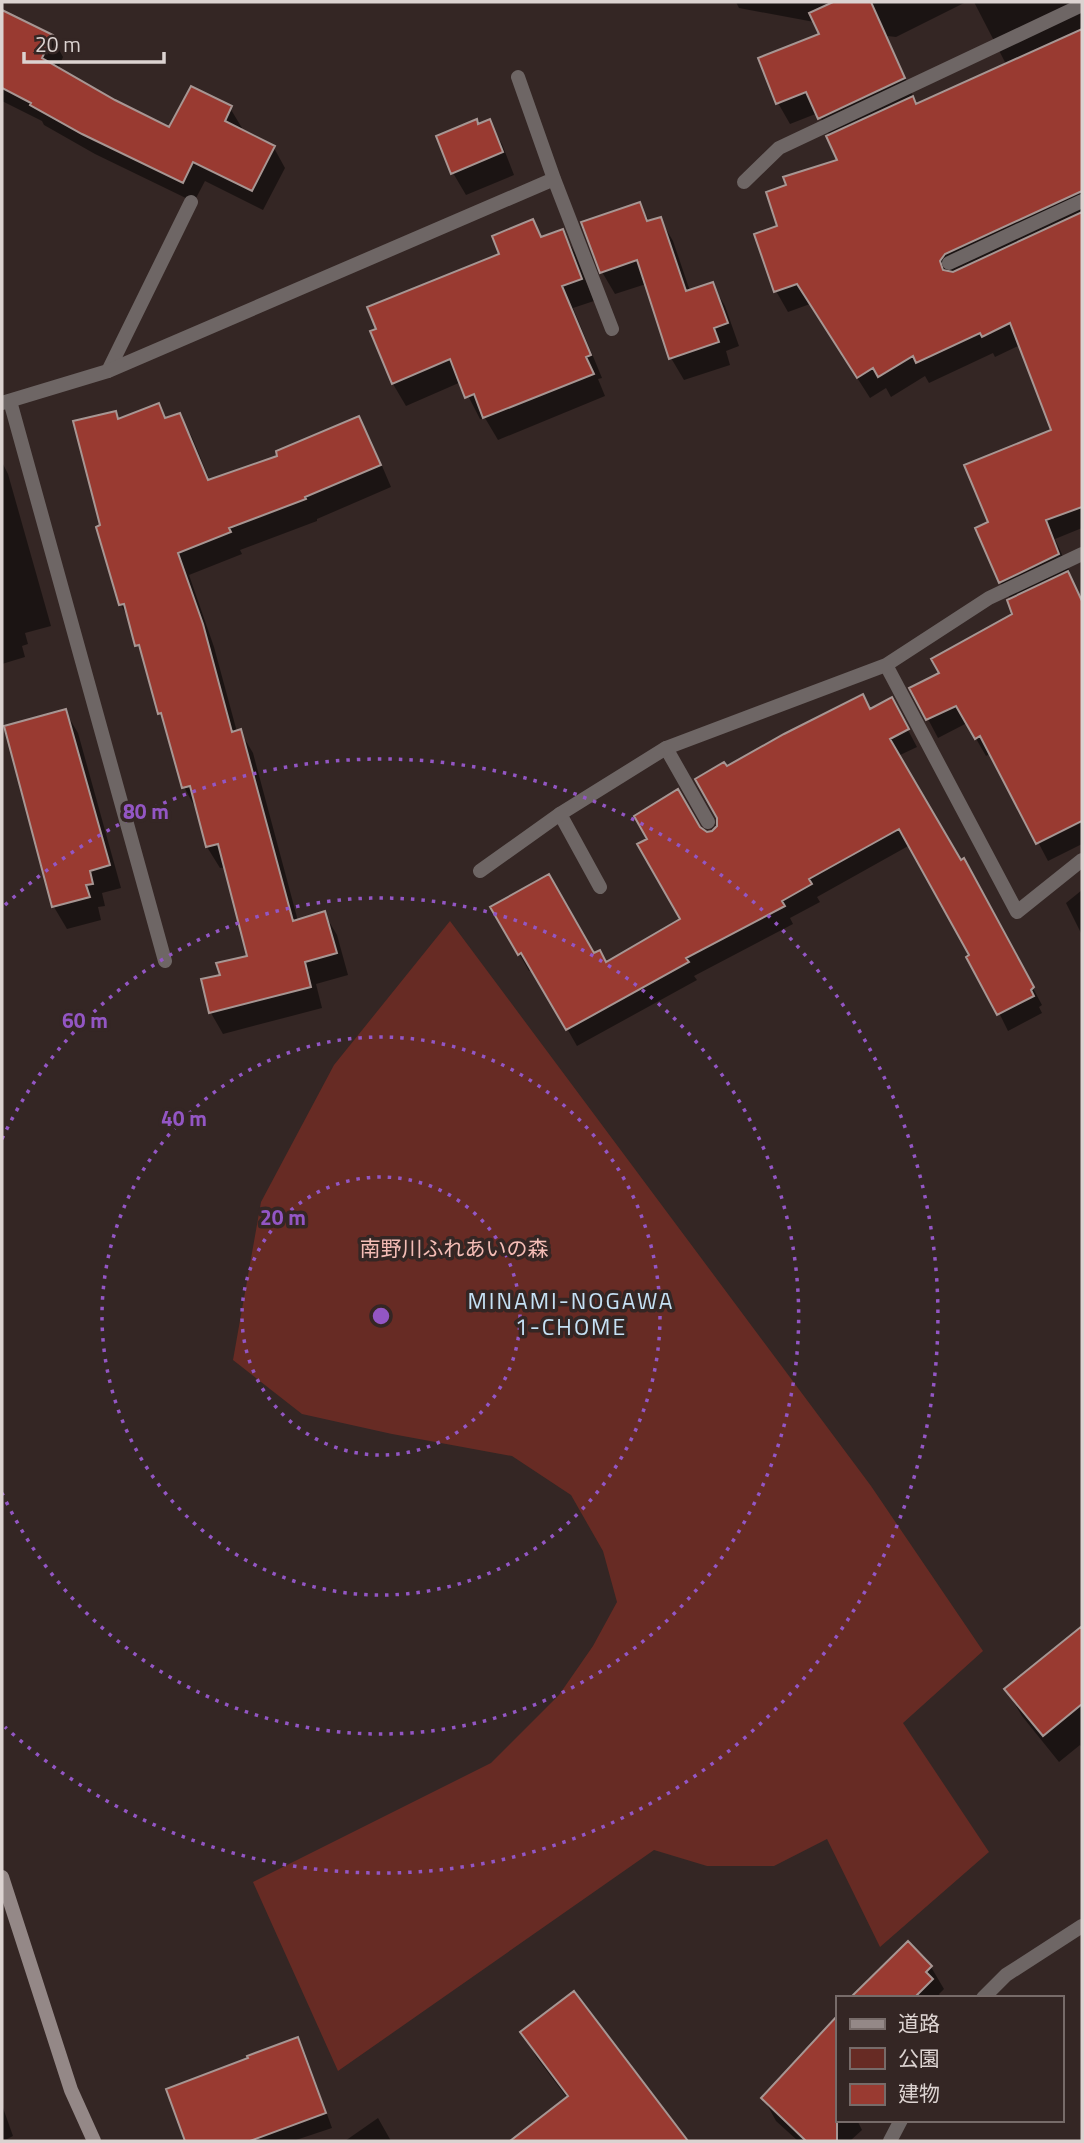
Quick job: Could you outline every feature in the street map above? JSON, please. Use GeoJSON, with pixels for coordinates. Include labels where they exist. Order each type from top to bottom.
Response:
{"type":"FeatureCollection","features":[{"type":"Feature","properties":{"kind":"street"},"geometry":{"type":"LineString","coordinates":[[744,182],[779,148],[1082,5]]}},
{"type":"Feature","properties":{"kind":"street"},"geometry":{"type":"LineString","coordinates":[[517,77],[612,329]]}},
{"type":"Feature","properties":{"kind":"street"},"geometry":{"type":"LineString","coordinates":[[165,961],[6,402],[108,370],[554,179]]}},
{"type":"Feature","properties":{"kind":"street"},"geometry":{"type":"LineString","coordinates":[[949,263],[1082,201]]}},
{"type":"Feature","properties":{"kind":"street"},"geometry":{"type":"LineString","coordinates":[[108,370],[191,202]]}},
{"type":"Feature","properties":{"kind":"street"},"geometry":{"type":"LineString","coordinates":[[480,871],[561,814],[666,748],[886,665],[989,598],[1082,554]]}},
{"type":"Feature","properties":{"kind":"street"},"geometry":{"type":"LineString","coordinates":[[886,665],[1017,912],[1082,860]]}},
{"type":"Feature","properties":{"kind":"street"},"geometry":{"type":"LineString","coordinates":[[666,748],[708,822]]}},
{"type":"Feature","properties":{"kind":"street"},"geometry":{"type":"LineString","coordinates":[[561,814],[600,887]]}},
{"type":"Feature","properties":{"kind":"street"},"geometry":{"type":"LineString","coordinates":[[2,1877],[71,2090],[93,2141]]}},
{"type":"Feature","properties":{"kind":"street"},"geometry":{"type":"LineString","coordinates":[[985,1996],[1006,1975],[1082,1926]]}},
{"type":"Feature","properties":{"kind":"street"},"geometry":{"type":"LineString","coordinates":[[890,2141],[900,2122]]}},
{"type":"Feature","properties":{"kind":"green space","name":"南野川ふれあいの森"},"geometry":{"type":"Polygon","coordinates":[[[450,921],[871,1486],[983,1651],[903,1723],[989,1852],[880,1947],[827,1839],[774,1866],[707,1866],[654,1850],[338,2071],[253,1882],[491,1763],[559,1695],[593,1646],[617,1602],[603,1551],[571,1495],[512,1456],[302,1414],[233,1360],[261,1202],[334,1065],[450,921]]]}},
{"type":"Feature","properties":{"kind":"building"},"geometry":{"type":"Polygon","coordinates":[[[833,2],[871,2],[905,78],[818,119],[806,92],[776,104],[758,58],[819,34],[809,13],[833,2]]]}},
{"type":"Feature","properties":{"kind":"building"},"geometry":{"type":"Polygon","coordinates":[[[2,10],[53,35],[42,58],[169,127],[191,86],[232,106],[225,121],[275,146],[252,191],[193,162],[183,183],[82,134],[2,88],[2,10]]]}},
{"type":"Feature","properties":{"kind":"building"},"geometry":{"type":"Polygon","coordinates":[[[1082,29],[1082,191],[945,254],[940,261],[943,270],[953,272],[1082,212],[1082,507],[1046,520],[1059,554],[999,583],[975,528],[988,522],[964,465],[1051,430],[1010,323],[982,337],[980,333],[916,363],[913,356],[878,377],[873,368],[857,378],[797,284],[774,292],[754,234],[777,226],[766,192],[786,185],[783,177],[837,160],[826,136],[913,96],[916,104],[1082,29]]]}},
{"type":"Feature","properties":{"kind":"building"},"geometry":{"type":"Polygon","coordinates":[[[477,119],[478,124],[490,119],[503,152],[451,174],[436,136],[477,119]]]}},
{"type":"Feature","properties":{"kind":"building"},"geometry":{"type":"Polygon","coordinates":[[[640,202],[647,221],[661,217],[686,291],[713,282],[728,323],[714,328],[719,342],[669,359],[637,260],[600,273],[581,222],[640,202]]]}},
{"type":"Feature","properties":{"kind":"building"},"geometry":{"type":"Polygon","coordinates":[[[533,219],[541,237],[563,229],[582,279],[562,286],[591,355],[586,357],[594,374],[483,418],[474,394],[465,398],[450,359],[392,384],[370,331],[376,329],[367,307],[499,254],[492,236],[533,219]]]}},
{"type":"Feature","properties":{"kind":"building"},"geometry":{"type":"Polygon","coordinates":[[[159,403],[165,418],[180,413],[208,480],[277,456],[276,451],[359,416],[381,465],[305,497],[306,499],[229,528],[231,532],[178,553],[203,624],[232,732],[241,729],[293,921],[325,911],[337,953],[305,962],[311,987],[209,1013],[201,979],[220,975],[216,963],[247,956],[218,844],[206,847],[190,786],[182,788],[139,645],[135,646],[124,604],[119,605],[96,527],[100,525],[73,421],[116,411],[118,419],[159,403]]]}},
{"type":"Feature","properties":{"kind":"building"},"geometry":{"type":"Polygon","coordinates":[[[1068,571],[1082,601],[1082,821],[1036,844],[980,736],[975,739],[956,706],[926,720],[909,688],[939,673],[931,659],[1012,614],[1007,600],[1068,571]]]}},
{"type":"Feature","properties":{"kind":"building"},"geometry":{"type":"Polygon","coordinates":[[[863,694],[870,709],[892,697],[909,729],[890,739],[961,860],[964,858],[1034,987],[1031,990],[1034,996],[997,1015],[966,957],[969,955],[899,829],[809,879],[812,884],[782,901],[785,906],[686,958],[689,962],[566,1030],[521,953],[518,955],[490,907],[549,874],[594,953],[600,950],[606,962],[680,919],[637,844],[647,839],[634,816],[678,789],[700,827],[707,832],[712,831],[717,826],[717,818],[695,779],[724,762],[727,766],[863,694]]]}},
{"type":"Feature","properties":{"kind":"building"},"geometry":{"type":"Polygon","coordinates":[[[66,709],[110,865],[90,871],[93,884],[86,885],[90,897],[52,907],[4,726],[66,709]]]}},
{"type":"Feature","properties":{"kind":"building"},"geometry":{"type":"Polygon","coordinates":[[[1082,1626],[1082,1704],[1043,1736],[1004,1689],[1082,1626]]]}},
{"type":"Feature","properties":{"kind":"building"},"geometry":{"type":"Polygon","coordinates":[[[908,1941],[932,1966],[926,1972],[933,1979],[916,1996],[852,1996],[908,1941]]]}},
{"type":"Feature","properties":{"kind":"building"},"geometry":{"type":"Polygon","coordinates":[[[574,1991],[688,2141],[510,2141],[568,2096],[520,2032],[574,1991]]]}},
{"type":"Feature","properties":{"kind":"building"},"geometry":{"type":"Polygon","coordinates":[[[836,2017],[837,2141],[806,2141],[761,2098],[836,2017]]]}},
{"type":"Feature","properties":{"kind":"building"},"geometry":{"type":"Polygon","coordinates":[[[298,2037],[326,2113],[250,2141],[185,2141],[166,2089],[298,2037]]]}},
{"type":"Feature","properties":{"kind":"district","name":"MINAMI-NOGAWA 1-CHOME"},"geometry":{"type":"Point","coordinates":[571,1314]}}]}
